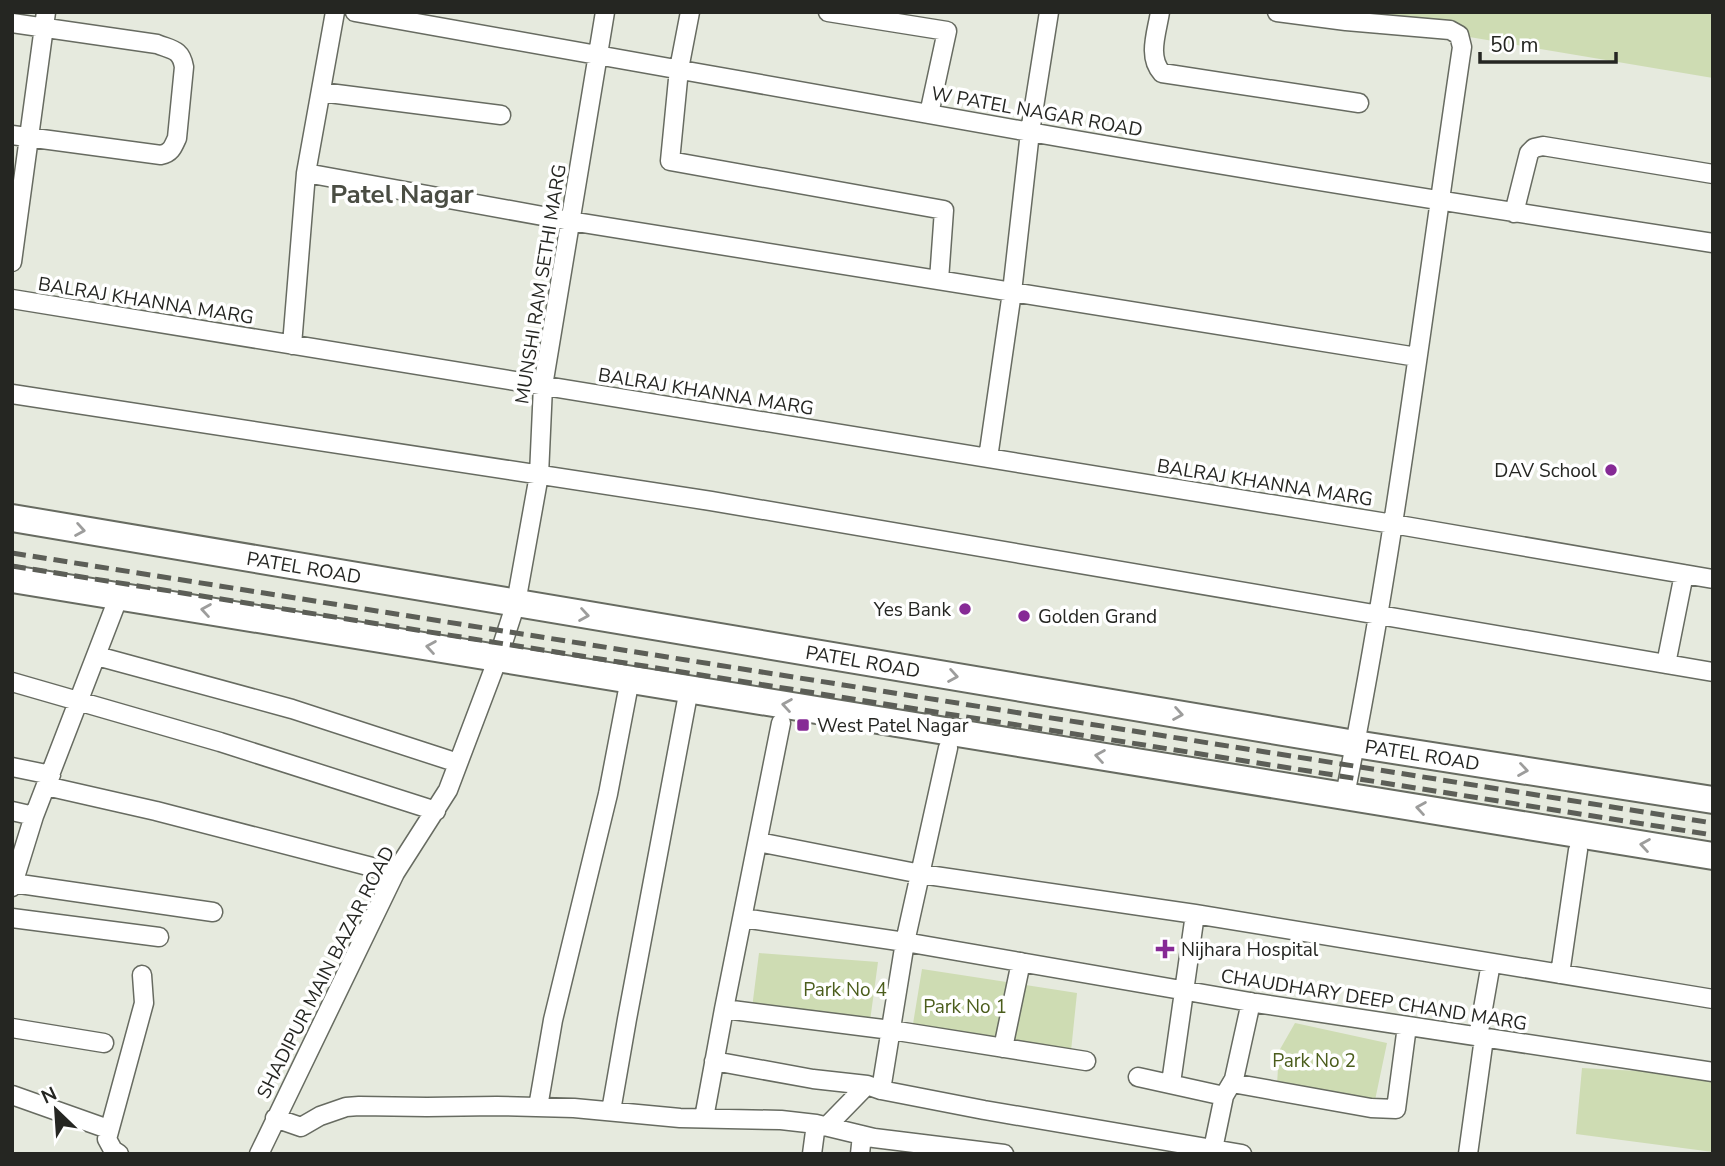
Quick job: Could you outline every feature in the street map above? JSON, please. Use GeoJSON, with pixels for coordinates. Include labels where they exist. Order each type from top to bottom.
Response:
{"type":"FeatureCollection","features":[{"type":"Feature","properties":{"kind":"main road","name":"PATEL ROAD"},"geometry":{"type":"LineString","coordinates":[[12,518],[1355,744],[1713,800]]}},
{"type":"Feature","properties":{"kind":"main road"},"geometry":{"type":"LineString","coordinates":[[12,579],[1713,856]]}},
{"type":"Feature","properties":{"kind":"street"},"geometry":{"type":"LineString","coordinates":[[292,345],[306,173],[335,12]]}},
{"type":"Feature","properties":{"kind":"street","name":"W PATEL NAGAR ROAD"},"geometry":{"type":"LineString","coordinates":[[355,12],[1030,132],[1514,213],[1713,243]]}},
{"type":"Feature","properties":{"kind":"street","name":"MUNSHI RAM SETHI MARG"},"geometry":{"type":"LineString","coordinates":[[498,658],[516,603],[539,475],[543,386],[605,12]]}},
{"type":"Feature","properties":{"kind":"street"},"geometry":{"type":"LineString","coordinates":[[690,12],[679,69],[670,161],[944,210],[939,280]]}},
{"type":"Feature","properties":{"kind":"street"},"geometry":{"type":"LineString","coordinates":[[828,12],[947,31],[929,114]]}},
{"type":"Feature","properties":{"kind":"street"},"geometry":{"type":"LineString","coordinates":[[988,458],[1012,292],[1030,132],[1049,12]]}},
{"type":"Feature","properties":{"kind":"street"},"geometry":{"type":"LineString","coordinates":[[1160,12],[1153,56],[1162,73],[1359,103]]}},
{"type":"Feature","properties":{"kind":"street"},"geometry":{"type":"LineString","coordinates":[[1277,12],[1450,30],[1459,35],[1462,47],[1393,524]]}},
{"type":"Feature","properties":{"kind":"street"},"geometry":{"type":"LineString","coordinates":[[12,23],[45,20],[157,44],[183,57],[184,67],[177,138],[168,153],[161,155],[21,136]]}},
{"type":"Feature","properties":{"kind":"street"},"geometry":{"type":"LineString","coordinates":[[12,262],[21,136],[45,20]]}},
{"type":"Feature","properties":{"kind":"street"},"geometry":{"type":"LineString","coordinates":[[321,92],[501,115]]}},
{"type":"Feature","properties":{"kind":"street"},"geometry":{"type":"LineString","coordinates":[[1514,213],[1529,153],[1534,148],[1543,146],[1713,174]]}},
{"type":"Feature","properties":{"kind":"street"},"geometry":{"type":"LineString","coordinates":[[306,173],[570,221],[1418,357]]}},
{"type":"Feature","properties":{"kind":"street","name":"BALRAJ KHANNA MARG"},"geometry":{"type":"LineString","coordinates":[[12,299],[1393,524],[1713,579]]}},
{"type":"Feature","properties":{"kind":"street"},"geometry":{"type":"LineString","coordinates":[[12,394],[711,501],[1713,672]]}},
{"type":"Feature","properties":{"kind":"street","name":"BALRAJ KHANNA MARG"},"geometry":{"type":"LineString","coordinates":[[1345,795],[1393,524]]}},
{"type":"Feature","properties":{"kind":"street"},"geometry":{"type":"LineString","coordinates":[[1666,664],[1684,574]]}},
{"type":"Feature","properties":{"kind":"street"},"geometry":{"type":"LineString","coordinates":[[119,596],[34,816],[13,885],[213,912]]}},
{"type":"Feature","properties":{"kind":"street"},"geometry":{"type":"LineString","coordinates":[[96,656],[292,709],[458,763]]}},
{"type":"Feature","properties":{"kind":"street","name":"SHADIPUR MAIN BAZAR ROAD"},"geometry":{"type":"LineString","coordinates":[[259,1154],[395,873],[448,790],[498,658]]}},
{"type":"Feature","properties":{"kind":"street"},"geometry":{"type":"LineString","coordinates":[[538,1107],[553,1020],[608,794],[630,679]]}},
{"type":"Feature","properties":{"kind":"street"},"geometry":{"type":"LineString","coordinates":[[12,682],[233,746],[436,811]]}},
{"type":"Feature","properties":{"kind":"street"},"geometry":{"type":"LineString","coordinates":[[611,1111],[689,689]]}},
{"type":"Feature","properties":{"kind":"street"},"geometry":{"type":"LineString","coordinates":[[704,1118],[781,723]]}},
{"type":"Feature","properties":{"kind":"street"},"geometry":{"type":"LineString","coordinates":[[812,1154],[822,1125],[874,1087],[891,1030],[905,942],[948,748]]}},
{"type":"Feature","properties":{"kind":"street"},"geometry":{"type":"LineString","coordinates":[[12,767],[156,811],[395,873]]}},
{"type":"Feature","properties":{"kind":"street"},"geometry":{"type":"LineString","coordinates":[[12,811],[34,816]]}},
{"type":"Feature","properties":{"kind":"street"},"geometry":{"type":"LineString","coordinates":[[758,842],[921,874],[1195,914],[1713,999]]}},
{"type":"Feature","properties":{"kind":"street"},"geometry":{"type":"LineString","coordinates":[[1560,974],[1578,850]]}},
{"type":"Feature","properties":{"kind":"street"},"geometry":{"type":"LineString","coordinates":[[1171,1083],[1195,914]]}},
{"type":"Feature","properties":{"kind":"street"},"geometry":{"type":"LineString","coordinates":[[12,918],[159,937]]}},
{"type":"Feature","properties":{"kind":"street","name":"CHAUDHARY DEEP CHAND MARG"},"geometry":{"type":"LineString","coordinates":[[743,918],[905,942],[1251,1002],[1713,1072]]}},
{"type":"Feature","properties":{"kind":"street"},"geometry":{"type":"LineString","coordinates":[[1003,1048],[1021,962]]}},
{"type":"Feature","properties":{"kind":"street"},"geometry":{"type":"LineString","coordinates":[[1468,1154],[1491,962]]}},
{"type":"Feature","properties":{"kind":"street"},"geometry":{"type":"LineString","coordinates":[[120,1154],[113,1150],[107,1139],[108,1129],[144,1003],[142,975]]}},
{"type":"Feature","properties":{"kind":"street"},"geometry":{"type":"LineString","coordinates":[[1213,1149],[1228,1089],[1234,1079],[1251,1002]]}},
{"type":"Feature","properties":{"kind":"street"},"geometry":{"type":"LineString","coordinates":[[724,1009],[891,1030],[1086,1061]]}},
{"type":"Feature","properties":{"kind":"street"},"geometry":{"type":"LineString","coordinates":[[1138,1077],[1396,1109],[1407,1026]]}},
{"type":"Feature","properties":{"kind":"street"},"geometry":{"type":"LineString","coordinates":[[12,1028],[104,1042]]}},
{"type":"Feature","properties":{"kind":"street"},"geometry":{"type":"LineString","coordinates":[[714,1061],[874,1087],[984,1110],[1242,1154]]}},
{"type":"Feature","properties":{"kind":"street"},"geometry":{"type":"LineString","coordinates":[[12,1094],[108,1129]]}},
{"type":"Feature","properties":{"kind":"street"},"geometry":{"type":"LineString","coordinates":[[275,1118],[301,1128],[320,1116],[346,1107],[538,1107],[680,1118],[781,1120],[822,1125],[862,1135],[1004,1154]]}},
{"type":"Feature","properties":{"kind":"street"},"geometry":{"type":"LineString","coordinates":[[860,1154],[862,1135]]}},
{"type":"Feature","properties":{"kind":"green space"},"geometry":{"type":"Polygon","coordinates":[[[1320,12],[1713,12],[1713,78],[1320,12]]]}},
{"type":"Feature","properties":{"kind":"green space","name":"Park No 4"},"geometry":{"type":"Polygon","coordinates":[[[759,953],[878,962],[870,1021],[752,1008],[759,953]]]}},
{"type":"Feature","properties":{"kind":"green space","name":"Park No 1"},"geometry":{"type":"Polygon","coordinates":[[[922,969],[1077,993],[1071,1051],[912,1030],[922,969]]]}},
{"type":"Feature","properties":{"kind":"green space","name":"Park No 2"},"geometry":{"type":"Polygon","coordinates":[[[1295,1023],[1387,1043],[1374,1105],[1277,1085],[1279,1051],[1295,1023]]]}},
{"type":"Feature","properties":{"kind":"green space"},"geometry":{"type":"Polygon","coordinates":[[[1582,1068],[1657,1072],[1713,1079],[1713,1152],[1576,1134],[1582,1068]]]}},
{"type":"Feature","properties":{"kind":"railway"},"geometry":{"type":"LineString","coordinates":[[12,553],[1713,823]]}},
{"type":"Feature","properties":{"kind":"railway"},"geometry":{"type":"LineString","coordinates":[[12,566],[1713,835]]}},
{"type":"Feature","properties":{"kind":"place","name":"DAV School"},"geometry":{"type":"Point","coordinates":[1611,470]}},
{"type":"Feature","properties":{"kind":"place","name":"Yes Bank"},"geometry":{"type":"Point","coordinates":[965,609]}},
{"type":"Feature","properties":{"kind":"place","name":"Golden Grand"},"geometry":{"type":"Point","coordinates":[1024,616]}},
{"type":"Feature","properties":{"kind":"place","name":"West Patel Nagar"},"geometry":{"type":"Point","coordinates":[803,725]}},
{"type":"Feature","properties":{"kind":"place","name":"Nijhara Hospital"},"geometry":{"type":"Point","coordinates":[1165,949]}},
{"type":"Feature","properties":{"kind":"district","name":"Patel Nagar"},"geometry":{"type":"Point","coordinates":[402,194]}}]}
